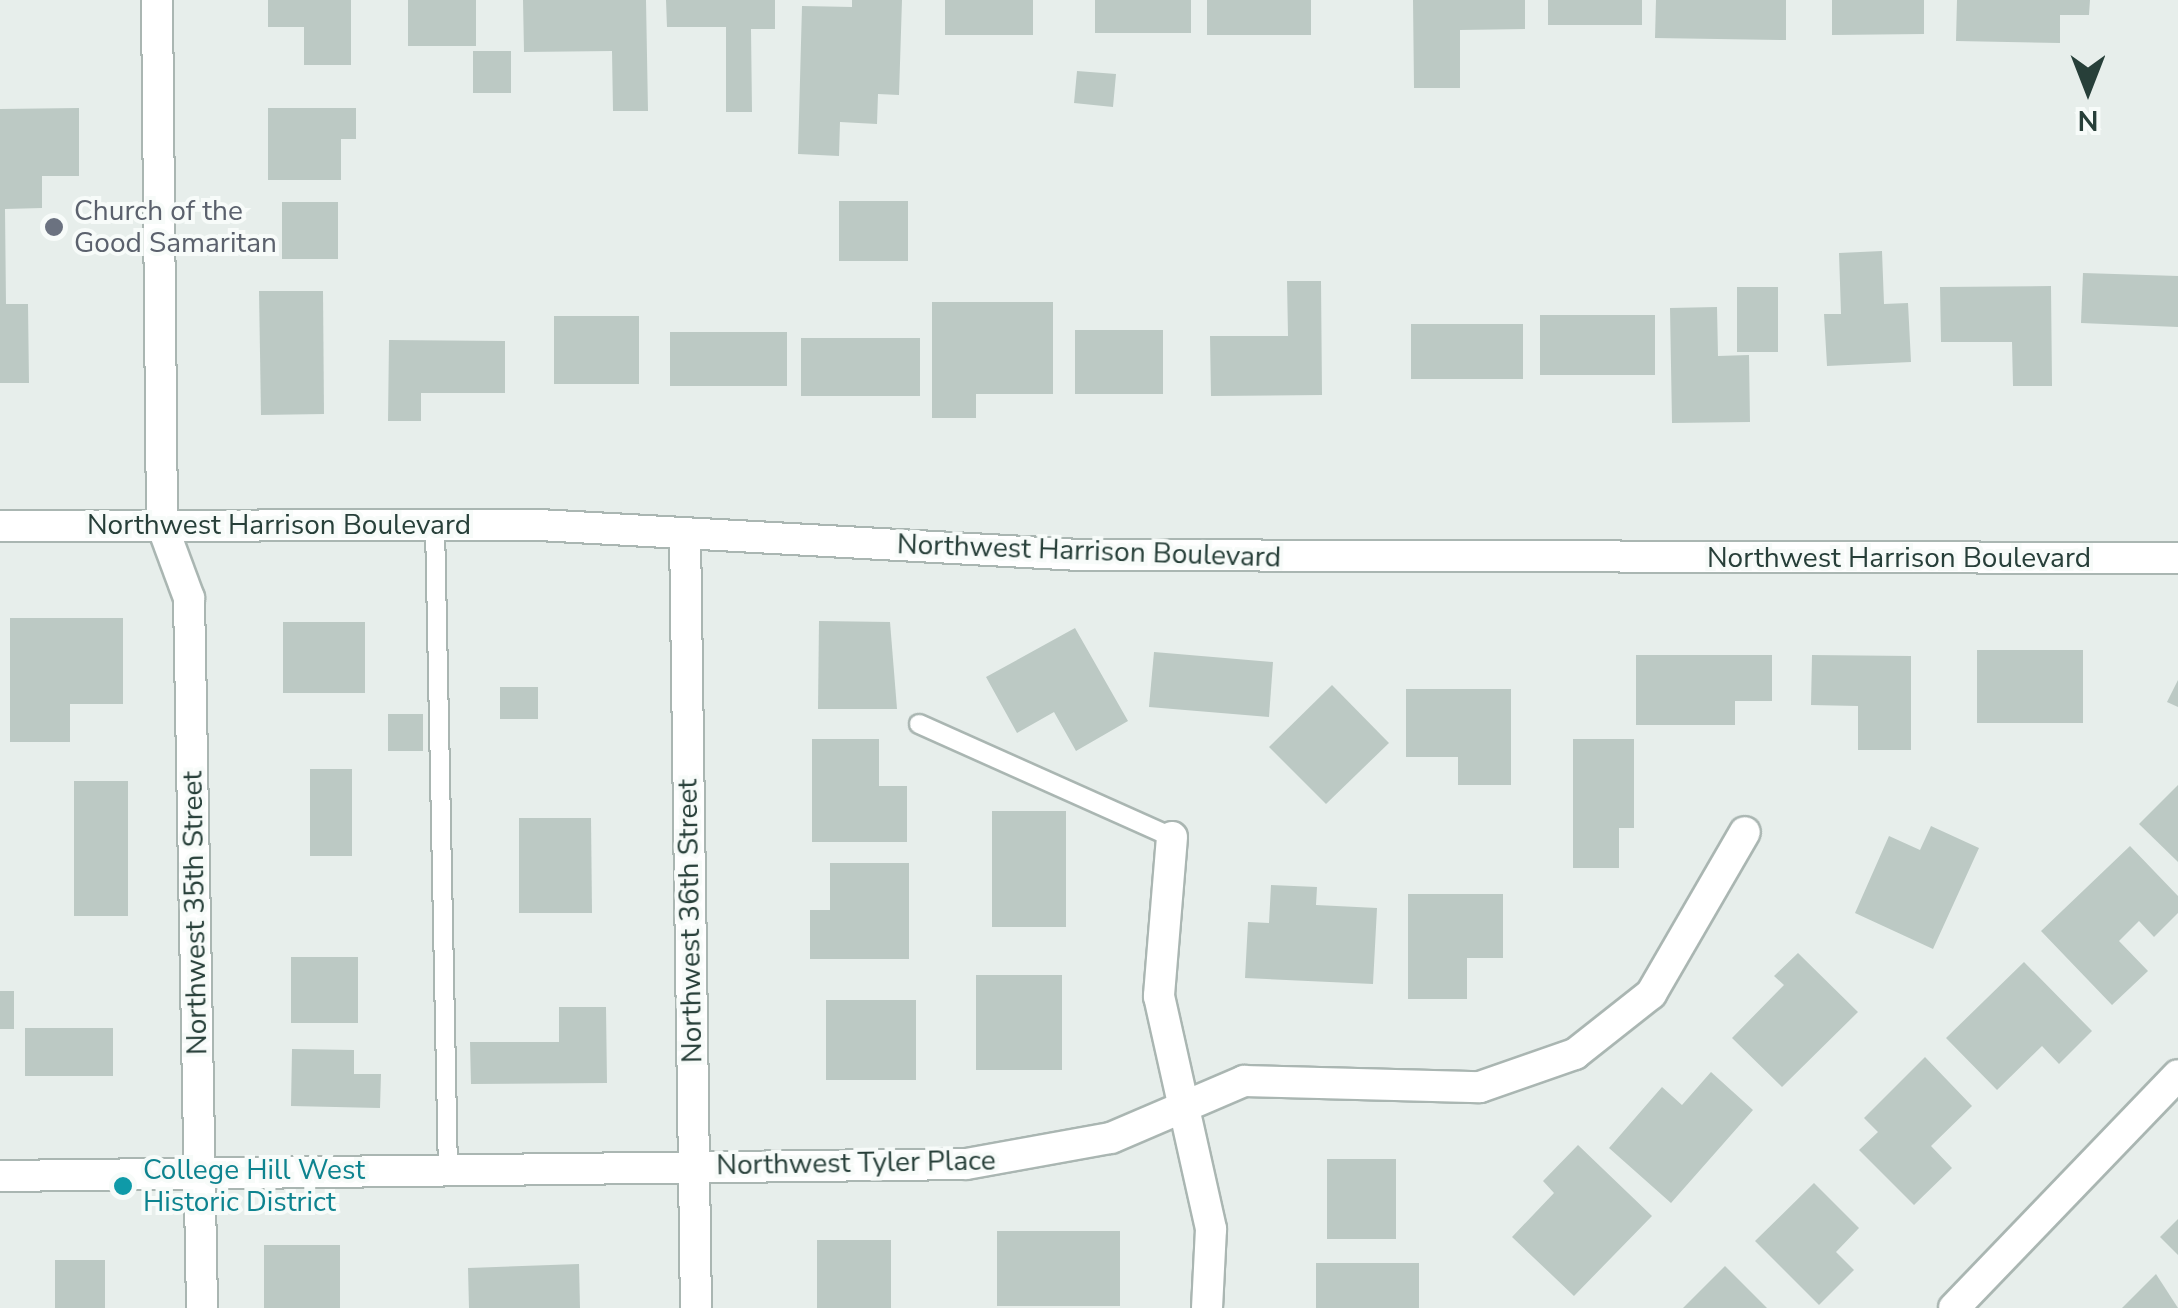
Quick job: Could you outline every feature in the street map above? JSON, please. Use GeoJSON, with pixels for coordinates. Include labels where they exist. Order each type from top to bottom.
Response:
{"type":"FeatureCollection","features":[{"type":"Feature","properties":{"kind":"street","name":"Northwest 35th Street"},"geometry":{"type":"LineString","coordinates":[[157,0],[162,524],[189,598],[202,1308]]}},
{"type":"Feature","properties":{"kind":"street","name":"Northwest Harrison Boulevard"},"geometry":{"type":"LineString","coordinates":[[0,526],[435,524],[685,533],[1079,555],[2178,558]]}},
{"type":"Feature","properties":{"kind":"street","name":"Northwest 36th Street"},"geometry":{"type":"LineString","coordinates":[[685,533],[696,1308]]}},
{"type":"Feature","properties":{"kind":"street","name":"Northwest Tyler Place"},"geometry":{"type":"LineString","coordinates":[[0,1176],[694,1168],[1025,1158],[1110,1138],[1188,1101],[1282,1076],[1480,1087],[1575,1054],[1651,994],[1746,832]]}},
{"type":"Feature","properties":{"kind":"street"},"geometry":{"type":"LineString","coordinates":[[1172,837],[1158,996],[1188,1101],[1211,1228],[1207,1308]]}},
{"type":"Feature","properties":{"kind":"street"},"geometry":{"type":"LineString","coordinates":[[1954,1308],[2178,1074]]}},
{"type":"Feature","properties":{"kind":"lane"},"geometry":{"type":"LineString","coordinates":[[435,524],[448,1172]]}},
{"type":"Feature","properties":{"kind":"lane"},"geometry":{"type":"LineString","coordinates":[[918,724],[1172,837]]}},
{"type":"Feature","properties":{"kind":"building"},"geometry":{"type":"Polygon","coordinates":[[[268,0],[351,0],[351,65],[304,65],[304,27],[268,27],[268,0]]]}},
{"type":"Feature","properties":{"kind":"building"},"geometry":{"type":"Polygon","coordinates":[[[408,0],[476,0],[476,46],[408,46],[408,0]]]}},
{"type":"Feature","properties":{"kind":"building"},"geometry":{"type":"Polygon","coordinates":[[[523,0],[646,0],[648,111],[613,111],[612,51],[524,52],[523,0]]]}},
{"type":"Feature","properties":{"kind":"building"},"geometry":{"type":"Polygon","coordinates":[[[666,0],[775,0],[775,29],[751,29],[752,112],[726,112],[726,27],[667,27],[666,0]]]}},
{"type":"Feature","properties":{"kind":"building"},"geometry":{"type":"Polygon","coordinates":[[[852,0],[902,0],[899,95],[878,94],[877,124],[840,122],[839,156],[798,154],[802,6],[852,7],[852,0]]]}},
{"type":"Feature","properties":{"kind":"building"},"geometry":{"type":"Polygon","coordinates":[[[945,0],[1033,0],[1033,35],[945,35],[945,0]]]}},
{"type":"Feature","properties":{"kind":"building"},"geometry":{"type":"Polygon","coordinates":[[[1095,0],[1191,0],[1191,33],[1095,33],[1095,0]]]}},
{"type":"Feature","properties":{"kind":"building"},"geometry":{"type":"Polygon","coordinates":[[[1207,0],[1311,0],[1311,35],[1207,35],[1207,0]]]}},
{"type":"Feature","properties":{"kind":"building"},"geometry":{"type":"Polygon","coordinates":[[[1413,0],[1525,0],[1525,29],[1460,30],[1460,88],[1414,88],[1413,0]]]}},
{"type":"Feature","properties":{"kind":"building"},"geometry":{"type":"Polygon","coordinates":[[[1548,0],[1642,0],[1642,25],[1548,25],[1548,0]]]}},
{"type":"Feature","properties":{"kind":"building"},"geometry":{"type":"Polygon","coordinates":[[[1656,0],[1786,0],[1786,40],[1655,38],[1656,0]]]}},
{"type":"Feature","properties":{"kind":"building"},"geometry":{"type":"Polygon","coordinates":[[[1832,0],[1924,0],[1924,34],[1832,35],[1832,0]]]}},
{"type":"Feature","properties":{"kind":"building"},"geometry":{"type":"Polygon","coordinates":[[[1957,0],[2090,0],[2089,15],[2060,15],[2060,43],[1956,41],[1957,0]]]}},
{"type":"Feature","properties":{"kind":"building"},"geometry":{"type":"Polygon","coordinates":[[[473,51],[511,51],[511,93],[473,93],[473,51]]]}},
{"type":"Feature","properties":{"kind":"building"},"geometry":{"type":"Polygon","coordinates":[[[1077,71],[1116,74],[1113,107],[1074,103],[1077,71]]]}},
{"type":"Feature","properties":{"kind":"building"},"geometry":{"type":"Polygon","coordinates":[[[79,108],[79,176],[42,176],[42,208],[5,209],[6,304],[28,304],[29,383],[0,383],[0,109],[79,108]]]}},
{"type":"Feature","properties":{"kind":"building"},"geometry":{"type":"Polygon","coordinates":[[[268,108],[356,108],[356,139],[341,139],[341,180],[268,180],[268,108]]]}},
{"type":"Feature","properties":{"kind":"building"},"geometry":{"type":"Polygon","coordinates":[[[839,201],[908,201],[908,261],[839,261],[839,201]]]}},
{"type":"Feature","properties":{"kind":"building"},"geometry":{"type":"Polygon","coordinates":[[[282,202],[338,202],[338,259],[282,259],[282,202]]]}},
{"type":"Feature","properties":{"kind":"building"},"geometry":{"type":"Polygon","coordinates":[[[1882,251],[1884,304],[1908,303],[1911,362],[1827,366],[1824,314],[1841,314],[1839,253],[1882,251]]]}},
{"type":"Feature","properties":{"kind":"building"},"geometry":{"type":"Polygon","coordinates":[[[2083,273],[2178,276],[2178,327],[2081,323],[2083,273]]]}},
{"type":"Feature","properties":{"kind":"building"},"geometry":{"type":"Polygon","coordinates":[[[1287,281],[1321,281],[1322,395],[1211,396],[1210,336],[1288,336],[1287,281]]]}},
{"type":"Feature","properties":{"kind":"building"},"geometry":{"type":"Polygon","coordinates":[[[2051,286],[2052,386],[2013,386],[2012,342],[1941,342],[1940,287],[2051,286]]]}},
{"type":"Feature","properties":{"kind":"building"},"geometry":{"type":"Polygon","coordinates":[[[1737,287],[1778,287],[1778,352],[1737,352],[1737,287]]]}},
{"type":"Feature","properties":{"kind":"building"},"geometry":{"type":"Polygon","coordinates":[[[259,291],[323,291],[324,414],[261,415],[259,291]]]}},
{"type":"Feature","properties":{"kind":"building"},"geometry":{"type":"Polygon","coordinates":[[[932,302],[1053,302],[1053,394],[976,394],[976,418],[932,418],[932,302]]]}},
{"type":"Feature","properties":{"kind":"building"},"geometry":{"type":"Polygon","coordinates":[[[1717,307],[1718,356],[1749,355],[1750,422],[1672,423],[1670,308],[1717,307]]]}},
{"type":"Feature","properties":{"kind":"building"},"geometry":{"type":"Polygon","coordinates":[[[1540,315],[1655,315],[1655,375],[1540,375],[1540,315]]]}},
{"type":"Feature","properties":{"kind":"building"},"geometry":{"type":"Polygon","coordinates":[[[554,316],[639,316],[639,384],[554,384],[554,316]]]}},
{"type":"Feature","properties":{"kind":"building"},"geometry":{"type":"Polygon","coordinates":[[[1411,324],[1523,324],[1523,379],[1411,379],[1411,324]]]}},
{"type":"Feature","properties":{"kind":"building"},"geometry":{"type":"Polygon","coordinates":[[[1075,330],[1163,330],[1163,394],[1075,394],[1075,330]]]}},
{"type":"Feature","properties":{"kind":"building"},"geometry":{"type":"Polygon","coordinates":[[[670,332],[787,332],[787,386],[670,386],[670,332]]]}},
{"type":"Feature","properties":{"kind":"building"},"geometry":{"type":"Polygon","coordinates":[[[801,338],[920,338],[920,396],[801,396],[801,338]]]}},
{"type":"Feature","properties":{"kind":"building"},"geometry":{"type":"Polygon","coordinates":[[[389,340],[505,341],[505,393],[421,393],[421,421],[388,421],[389,340]]]}},
{"type":"Feature","properties":{"kind":"building"},"geometry":{"type":"Polygon","coordinates":[[[10,618],[123,618],[123,704],[70,704],[70,742],[10,742],[10,618]]]}},
{"type":"Feature","properties":{"kind":"building"},"geometry":{"type":"Polygon","coordinates":[[[819,621],[890,622],[897,709],[818,709],[819,621]]]}},
{"type":"Feature","properties":{"kind":"building"},"geometry":{"type":"Polygon","coordinates":[[[283,622],[365,622],[365,693],[283,693],[283,622]]]}},
{"type":"Feature","properties":{"kind":"building"},"geometry":{"type":"Polygon","coordinates":[[[1075,628],[1128,721],[1076,751],[1054,712],[1017,733],[986,677],[1075,628]]]}},
{"type":"Feature","properties":{"kind":"building"},"geometry":{"type":"Polygon","coordinates":[[[1977,650],[2083,650],[2083,723],[1977,723],[1977,650]]]}},
{"type":"Feature","properties":{"kind":"building"},"geometry":{"type":"Polygon","coordinates":[[[1154,652],[1273,662],[1269,717],[1149,707],[1154,652]]]}},
{"type":"Feature","properties":{"kind":"building"},"geometry":{"type":"Polygon","coordinates":[[[1636,655],[1772,655],[1772,701],[1735,701],[1735,725],[1636,725],[1636,655]]]}},
{"type":"Feature","properties":{"kind":"building"},"geometry":{"type":"Polygon","coordinates":[[[1812,655],[1911,656],[1911,750],[1858,750],[1858,706],[1811,705],[1812,655]]]}},
{"type":"Feature","properties":{"kind":"building"},"geometry":{"type":"Polygon","coordinates":[[[2178,680],[2178,707],[2167,702],[2178,680]]]}},
{"type":"Feature","properties":{"kind":"building"},"geometry":{"type":"Polygon","coordinates":[[[1332,685],[1389,743],[1326,804],[1269,747],[1332,685]]]}},
{"type":"Feature","properties":{"kind":"building"},"geometry":{"type":"Polygon","coordinates":[[[500,687],[538,687],[538,719],[500,719],[500,687]]]}},
{"type":"Feature","properties":{"kind":"building"},"geometry":{"type":"Polygon","coordinates":[[[1406,689],[1511,689],[1511,785],[1458,785],[1458,757],[1406,757],[1406,689]]]}},
{"type":"Feature","properties":{"kind":"building"},"geometry":{"type":"Polygon","coordinates":[[[388,714],[423,714],[423,751],[388,751],[388,714]]]}},
{"type":"Feature","properties":{"kind":"building"},"geometry":{"type":"Polygon","coordinates":[[[812,739],[879,739],[879,786],[907,786],[907,842],[812,842],[812,739]]]}},
{"type":"Feature","properties":{"kind":"building"},"geometry":{"type":"Polygon","coordinates":[[[1573,739],[1634,739],[1634,828],[1619,828],[1619,868],[1573,868],[1573,739]]]}},
{"type":"Feature","properties":{"kind":"building"},"geometry":{"type":"Polygon","coordinates":[[[310,769],[352,769],[352,856],[310,856],[310,769]]]}},
{"type":"Feature","properties":{"kind":"building"},"geometry":{"type":"Polygon","coordinates":[[[74,781],[128,781],[128,916],[74,916],[74,781]]]}},
{"type":"Feature","properties":{"kind":"building"},"geometry":{"type":"Polygon","coordinates":[[[2178,785],[2178,862],[2139,824],[2178,785]]]}},
{"type":"Feature","properties":{"kind":"building"},"geometry":{"type":"Polygon","coordinates":[[[992,811],[1066,811],[1066,927],[992,927],[992,811]]]}},
{"type":"Feature","properties":{"kind":"building"},"geometry":{"type":"Polygon","coordinates":[[[519,818],[591,818],[592,913],[519,913],[519,818]]]}},
{"type":"Feature","properties":{"kind":"building"},"geometry":{"type":"Polygon","coordinates":[[[1931,826],[1979,848],[1933,949],[1855,913],[1889,836],[1920,850],[1931,826]]]}},
{"type":"Feature","properties":{"kind":"building"},"geometry":{"type":"Polygon","coordinates":[[[2130,846],[2178,896],[2178,913],[2154,937],[2139,921],[2119,941],[2148,971],[2112,1005],[2041,931],[2130,846]]]}},
{"type":"Feature","properties":{"kind":"building"},"geometry":{"type":"Polygon","coordinates":[[[830,863],[909,863],[909,959],[810,959],[810,910],[830,910],[830,863]]]}},
{"type":"Feature","properties":{"kind":"building"},"geometry":{"type":"Polygon","coordinates":[[[1271,885],[1317,887],[1316,905],[1377,908],[1373,984],[1245,978],[1248,922],[1269,923],[1271,885]]]}},
{"type":"Feature","properties":{"kind":"building"},"geometry":{"type":"Polygon","coordinates":[[[1408,894],[1503,894],[1503,958],[1467,958],[1467,999],[1408,999],[1408,894]]]}},
{"type":"Feature","properties":{"kind":"building"},"geometry":{"type":"Polygon","coordinates":[[[1798,953],[1858,1012],[1782,1087],[1732,1038],[1784,985],[1774,976],[1798,953]]]}},
{"type":"Feature","properties":{"kind":"building"},"geometry":{"type":"Polygon","coordinates":[[[291,957],[358,957],[358,1023],[291,1023],[291,957]]]}},
{"type":"Feature","properties":{"kind":"building"},"geometry":{"type":"Polygon","coordinates":[[[2024,962],[2092,1031],[2059,1064],[2042,1046],[1997,1090],[1946,1038],[2024,962]]]}},
{"type":"Feature","properties":{"kind":"building"},"geometry":{"type":"Polygon","coordinates":[[[976,975],[1062,975],[1062,1070],[976,1070],[976,975]]]}},
{"type":"Feature","properties":{"kind":"building"},"geometry":{"type":"Polygon","coordinates":[[[0,991],[14,991],[14,1029],[0,1029],[0,991]]]}},
{"type":"Feature","properties":{"kind":"building"},"geometry":{"type":"Polygon","coordinates":[[[826,1000],[916,1000],[916,1080],[826,1080],[826,1000]]]}},
{"type":"Feature","properties":{"kind":"building"},"geometry":{"type":"Polygon","coordinates":[[[559,1007],[606,1007],[607,1083],[471,1084],[470,1042],[559,1042],[559,1007]]]}},
{"type":"Feature","properties":{"kind":"building"},"geometry":{"type":"Polygon","coordinates":[[[25,1028],[113,1028],[113,1076],[25,1076],[25,1028]]]}},
{"type":"Feature","properties":{"kind":"building"},"geometry":{"type":"Polygon","coordinates":[[[292,1049],[354,1050],[354,1074],[381,1074],[380,1108],[291,1106],[292,1049]]]}},
{"type":"Feature","properties":{"kind":"building"},"geometry":{"type":"Polygon","coordinates":[[[1925,1057],[1972,1106],[1931,1146],[1952,1168],[1914,1205],[1859,1150],[1878,1132],[1864,1118],[1925,1057]]]}},
{"type":"Feature","properties":{"kind":"building"},"geometry":{"type":"Polygon","coordinates":[[[1711,1072],[1753,1110],[1671,1203],[1609,1148],[1662,1087],[1682,1105],[1711,1072]]]}},
{"type":"Feature","properties":{"kind":"building"},"geometry":{"type":"Polygon","coordinates":[[[1578,1145],[1652,1216],[1574,1296],[1512,1237],[1554,1193],[1543,1181],[1578,1145]]]}},
{"type":"Feature","properties":{"kind":"building"},"geometry":{"type":"Polygon","coordinates":[[[1327,1159],[1396,1159],[1396,1239],[1327,1239],[1327,1159]]]}},
{"type":"Feature","properties":{"kind":"building"},"geometry":{"type":"Polygon","coordinates":[[[1814,1183],[1859,1228],[1836,1252],[1854,1270],[1819,1305],[1755,1241],[1814,1183]]]}},
{"type":"Feature","properties":{"kind":"building"},"geometry":{"type":"Polygon","coordinates":[[[2178,1219],[2178,1255],[2160,1237],[2178,1219]]]}},
{"type":"Feature","properties":{"kind":"building"},"geometry":{"type":"Polygon","coordinates":[[[997,1231],[1120,1231],[1120,1306],[997,1306],[997,1231]]]}},
{"type":"Feature","properties":{"kind":"building"},"geometry":{"type":"Polygon","coordinates":[[[817,1240],[891,1240],[891,1308],[817,1308],[817,1240]]]}},
{"type":"Feature","properties":{"kind":"building"},"geometry":{"type":"Polygon","coordinates":[[[264,1245],[340,1245],[340,1308],[264,1308],[264,1245]]]}},
{"type":"Feature","properties":{"kind":"building"},"geometry":{"type":"Polygon","coordinates":[[[55,1260],[105,1260],[105,1308],[55,1308],[55,1260]]]}},
{"type":"Feature","properties":{"kind":"building"},"geometry":{"type":"Polygon","coordinates":[[[1316,1263],[1419,1263],[1419,1308],[1316,1308],[1316,1263]]]}},
{"type":"Feature","properties":{"kind":"building"},"geometry":{"type":"Polygon","coordinates":[[[579,1264],[580,1308],[469,1308],[468,1268],[579,1264]]]}},
{"type":"Feature","properties":{"kind":"building"},"geometry":{"type":"Polygon","coordinates":[[[1725,1266],[1767,1308],[1683,1308],[1725,1266]]]}},
{"type":"Feature","properties":{"kind":"building"},"geometry":{"type":"Polygon","coordinates":[[[2156,1274],[2178,1308],[2122,1308],[2156,1274]]]}},
{"type":"Feature","properties":{"kind":"place","name":"Church of the Good Samaritan"},"geometry":{"type":"Point","coordinates":[54,227]}},
{"type":"Feature","properties":{"kind":"place","name":"College Hill West Historic District"},"geometry":{"type":"Point","coordinates":[123,1186]}}]}
